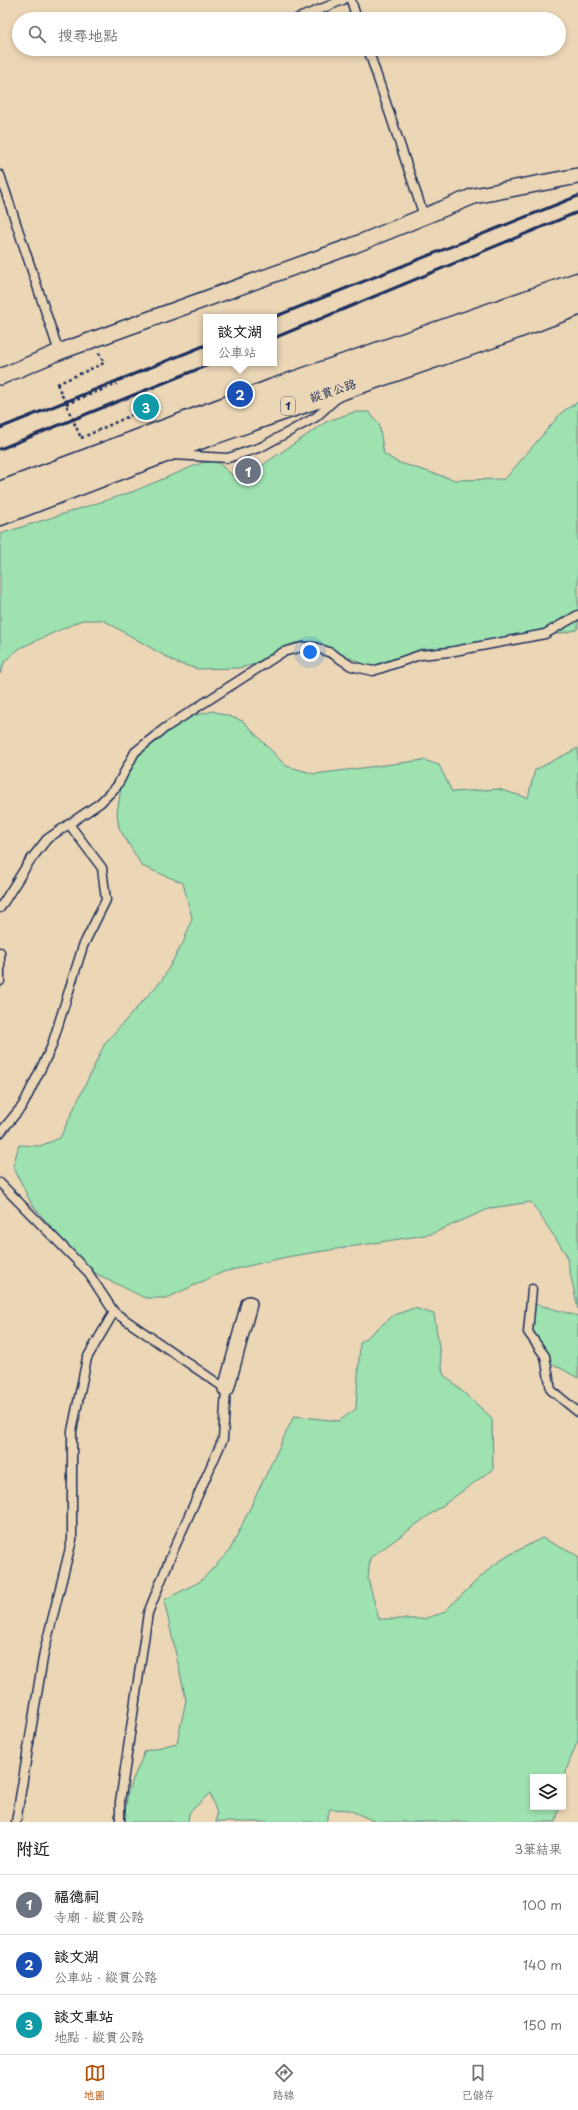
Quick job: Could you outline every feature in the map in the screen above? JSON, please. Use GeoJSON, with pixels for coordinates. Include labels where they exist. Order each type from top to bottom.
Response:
{"type":"FeatureCollection","features":[{"type":"Feature","properties":{"kind":"main road","name":"縱貫公路"},"geometry":{"type":"LineString","coordinates":[[0,514],[155,455],[205,426],[274,390],[578,284]]}},
{"type":"Feature","properties":{"kind":"main road","name":"縱貫公路"},"geometry":{"type":"LineString","coordinates":[[0,493],[205,426],[351,384],[493,336],[578,304]]}},
{"type":"Feature","properties":{"kind":"street"},"geometry":{"type":"LineString","coordinates":[[0,377],[59,352],[345,248],[474,196],[578,176]]}},
{"type":"Feature","properties":{"kind":"street"},"geometry":{"type":"LineString","coordinates":[[226,1389],[249,1304]]}},
{"type":"Feature","properties":{"kind":"lane"},"geometry":{"type":"LineString","coordinates":[[313,12],[343,0]]}},
{"type":"Feature","properties":{"kind":"lane"},"geometry":{"type":"LineString","coordinates":[[351,0],[355,12]]}},
{"type":"Feature","properties":{"kind":"lane"},"geometry":{"type":"LineString","coordinates":[[370,56],[424,216]]}},
{"type":"Feature","properties":{"kind":"lane"},"geometry":{"type":"LineString","coordinates":[[0,175],[59,352]]}},
{"type":"Feature","properties":{"kind":"lane"},"geometry":{"type":"LineString","coordinates":[[155,455],[228,458],[261,446],[316,417],[351,384]]}},
{"type":"Feature","properties":{"kind":"lane"},"geometry":{"type":"LineString","coordinates":[[0,908],[29,862],[47,839],[100,803],[117,786],[135,752],[165,728],[282,652],[316,647],[332,653],[351,666],[373,671],[420,655],[449,652],[544,634],[578,615]]}},
{"type":"Feature","properties":{"kind":"lane"},"geometry":{"type":"LineString","coordinates":[[0,1133],[23,1105],[51,1048],[83,946],[106,900],[102,868],[69,824]]}},
{"type":"Feature","properties":{"kind":"lane"},"geometry":{"type":"LineString","coordinates":[[0,952],[0,981]]}},
{"type":"Feature","properties":{"kind":"lane"},"geometry":{"type":"LineString","coordinates":[[0,1183],[87,1271],[114,1312],[226,1389],[224,1439],[172,1551],[148,1613],[120,1802],[120,1822]]}},
{"type":"Feature","properties":{"kind":"lane"},"geometry":{"type":"LineString","coordinates":[[532,1289],[528,1332],[545,1356],[551,1390],[578,1412]]}},
{"type":"Feature","properties":{"kind":"lane"},"geometry":{"type":"LineString","coordinates":[[16,1822],[44,1652],[72,1540],[72,1431],[87,1358],[114,1312]]}},
{"type":"Feature","properties":{"kind":"path"},"geometry":{"type":"LineString","coordinates":[[104,363],[57,384],[81,438],[136,413],[139,420],[153,415]]}},
{"type":"Feature","properties":{"kind":"path"},"geometry":{"type":"LineString","coordinates":[[66,404],[117,384]]}},
{"type":"Feature","properties":{"kind":"green space"},"geometry":{"type":"Polygon","coordinates":[[[578,402],[578,628],[576,630],[499,646],[420,649],[379,671],[313,641],[294,643],[260,663],[239,668],[198,669],[177,663],[103,620],[82,620],[20,648],[5,661],[0,674],[0,534],[132,492],[201,463],[216,461],[239,481],[326,422],[354,412],[369,412],[379,424],[384,454],[397,462],[455,480],[505,479],[562,412],[578,402]]]}},
{"type":"Feature","properties":{"kind":"green space"},"geometry":{"type":"Polygon","coordinates":[[[213,711],[243,721],[286,766],[315,774],[424,760],[439,765],[452,792],[498,789],[528,798],[535,770],[578,748],[578,1309],[566,1254],[531,1202],[491,1208],[431,1234],[286,1257],[223,1272],[167,1298],[145,1298],[89,1270],[32,1205],[13,1166],[19,1145],[40,1146],[60,1138],[105,1043],[162,980],[184,941],[192,918],[183,883],[142,866],[119,828],[117,813],[124,768],[184,718],[213,711]]]}},
{"type":"Feature","properties":{"kind":"green space"},"geometry":{"type":"Polygon","coordinates":[[[536,1304],[578,1316],[578,1378],[546,1360],[526,1324],[536,1304]]]}},
{"type":"Feature","properties":{"kind":"green space"},"geometry":{"type":"Polygon","coordinates":[[[414,1308],[434,1314],[443,1374],[492,1418],[493,1469],[370,1558],[368,1579],[379,1619],[423,1619],[443,1613],[491,1567],[509,1555],[542,1538],[578,1556],[578,1740],[566,1774],[530,1774],[530,1810],[558,1810],[556,1822],[376,1822],[349,1810],[330,1809],[326,1822],[216,1822],[217,1814],[210,1793],[189,1813],[188,1822],[124,1822],[128,1791],[145,1751],[177,1743],[186,1700],[164,1600],[201,1581],[230,1550],[294,1416],[339,1421],[356,1409],[360,1343],[394,1315],[414,1308]]]}},
{"type":"Feature","properties":{"kind":"building"},"geometry":{"type":"Polygon","coordinates":[[[152,396],[157,409],[139,416],[134,404],[152,396]]]}},
{"type":"Feature","properties":{"kind":"railway"},"geometry":{"type":"LineString","coordinates":[[277,316],[578,196]]}},
{"type":"Feature","properties":{"kind":"railway"},"geometry":{"type":"LineString","coordinates":[[277,337],[578,212]]}},
{"type":"Feature","properties":{"kind":"railway"},"geometry":{"type":"LineString","coordinates":[[0,428],[203,346]]}},
{"type":"Feature","properties":{"kind":"railway"},"geometry":{"type":"LineString","coordinates":[[0,449],[206,366]]}},
{"type":"Feature","properties":{"kind":"place","name":"談文湖"},"geometry":{"type":"Point","coordinates":[240,394]}},
{"type":"Feature","properties":{"kind":"place","name":"談文車站"},"geometry":{"type":"Point","coordinates":[146,407]}},
{"type":"Feature","properties":{"kind":"place","name":"福德祠"},"geometry":{"type":"Point","coordinates":[248,471]}}]}
